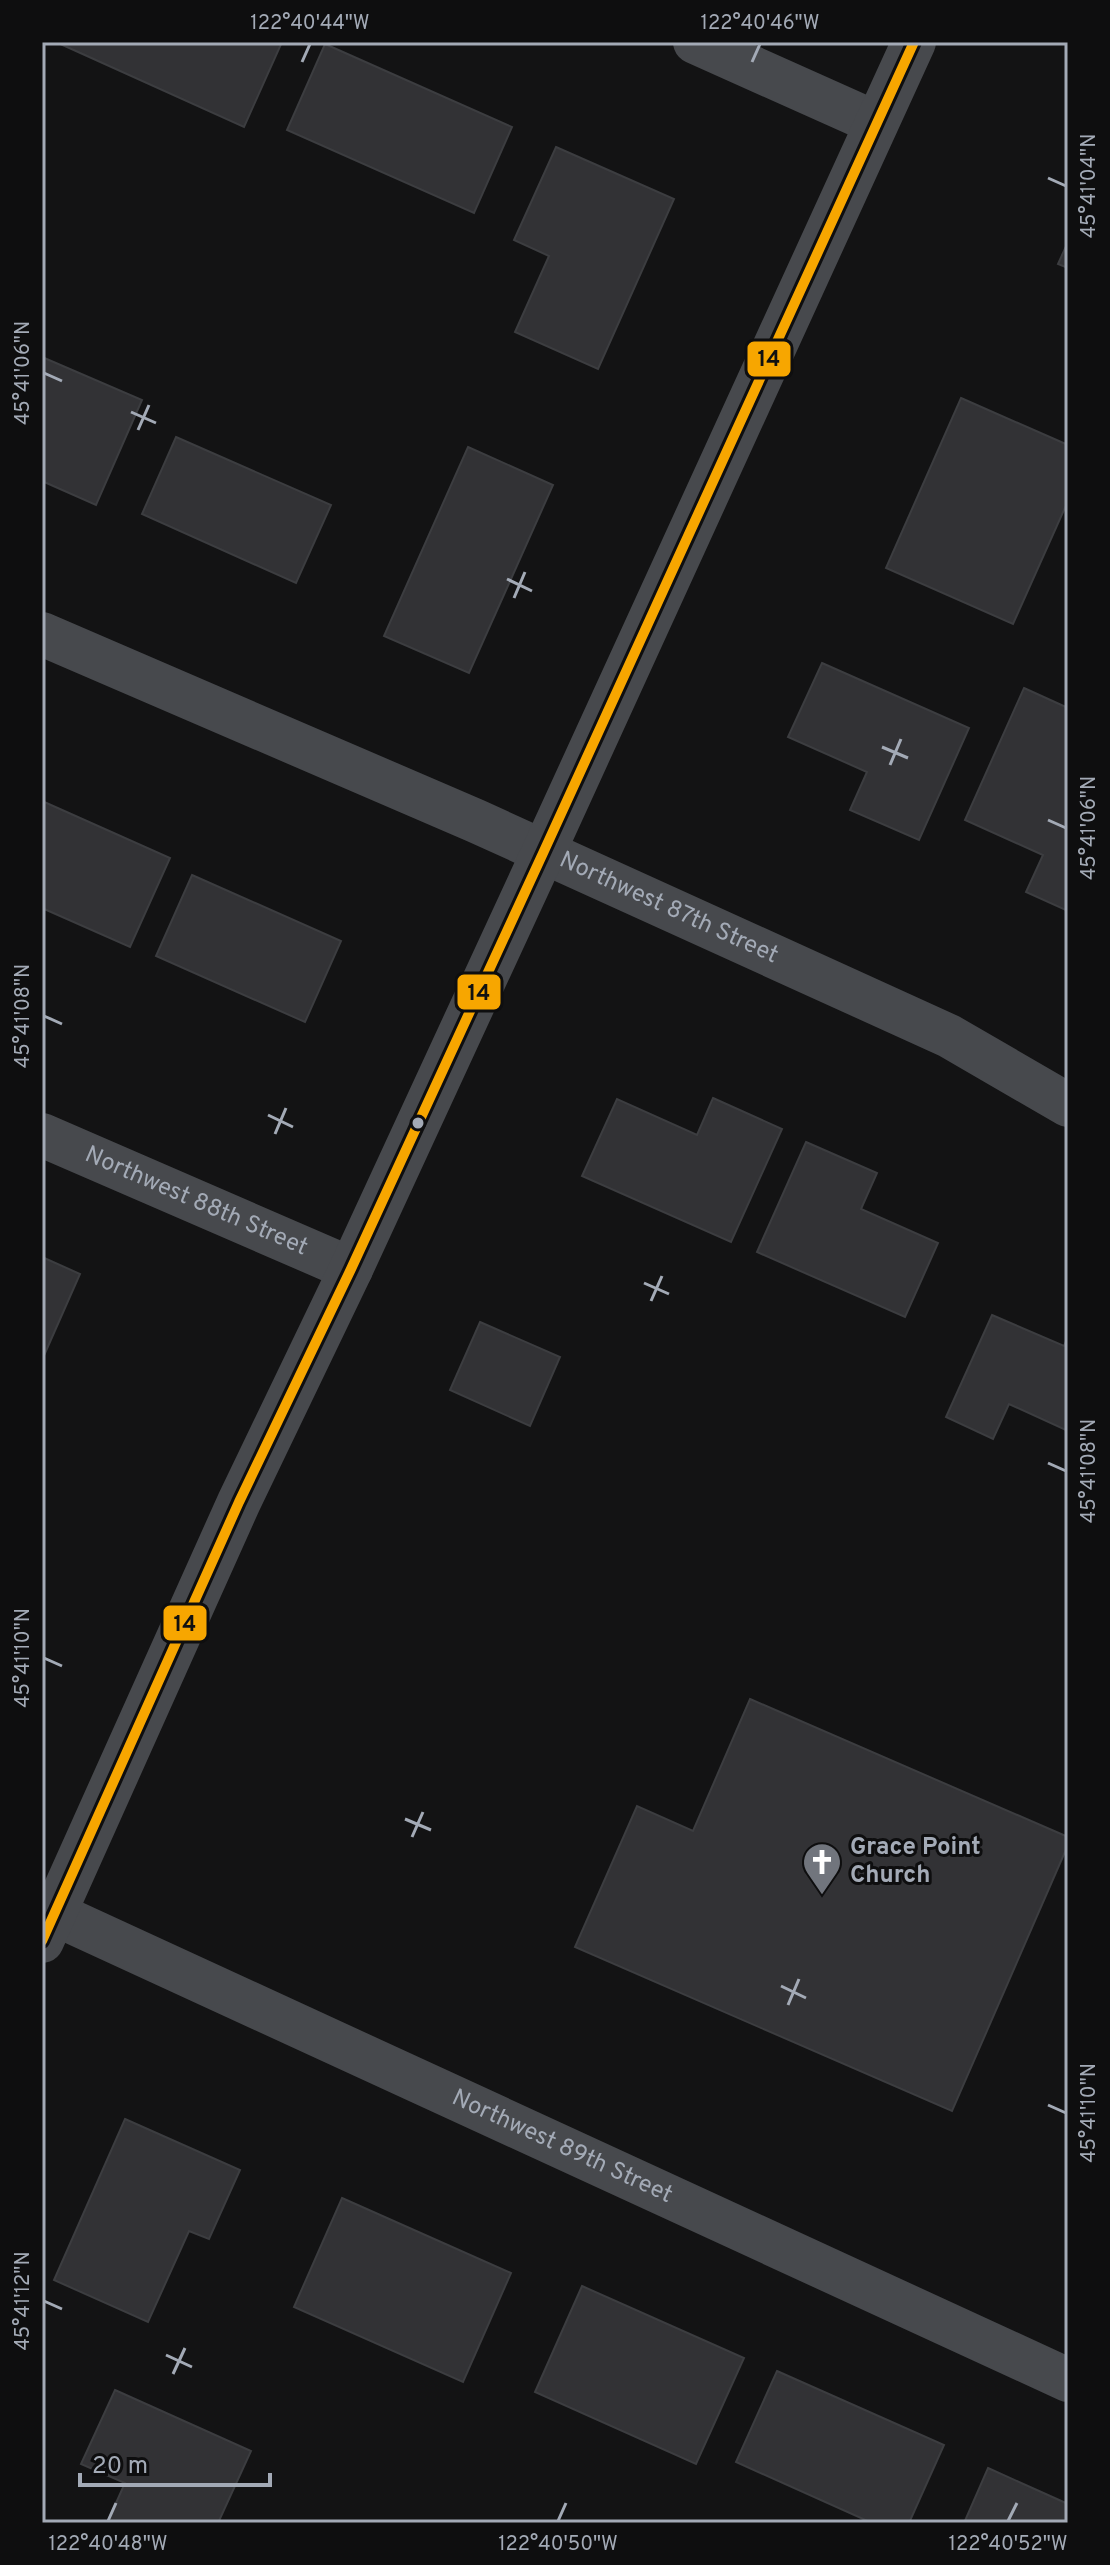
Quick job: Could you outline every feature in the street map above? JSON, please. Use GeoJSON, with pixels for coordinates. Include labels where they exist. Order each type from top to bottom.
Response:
{"type":"FeatureCollection","features":[{"type":"Feature","properties":{"kind":"street"},"geometry":{"type":"LineString","coordinates":[[695,42],[876,123]]}},
{"type":"Feature","properties":{"kind":"street"},"geometry":{"type":"LineString","coordinates":[[48,1928],[239,1502],[351,1269],[914,42]]}},
{"type":"Feature","properties":{"kind":"street","name":"Northwest 87th Street"},"geometry":{"type":"LineString","coordinates":[[42,634],[544,851],[949,1036],[1068,1105]]}},
{"type":"Feature","properties":{"kind":"street","name":"Northwest 88th Street"},"geometry":{"type":"LineString","coordinates":[[42,1135],[351,1269]]}},
{"type":"Feature","properties":{"kind":"street","name":"Northwest 89th Street"},"geometry":{"type":"LineString","coordinates":[[48,1928],[1068,2380]]}},
{"type":"Feature","properties":{"kind":"building"},"geometry":{"type":"Polygon","coordinates":[[[56,42],[282,42],[244,127],[56,42]]]}},
{"type":"Feature","properties":{"kind":"building"},"geometry":{"type":"Polygon","coordinates":[[[325,44],[512,127],[474,213],[287,130],[325,44]]]}},
{"type":"Feature","properties":{"kind":"building"},"geometry":{"type":"Polygon","coordinates":[[[556,147],[674,199],[598,369],[515,332],[549,256],[514,240],[556,147]]]}},
{"type":"Feature","properties":{"kind":"building"},"geometry":{"type":"Polygon","coordinates":[[[1068,242],[1068,268],[1058,264],[1068,242]]]}},
{"type":"Feature","properties":{"kind":"building"},"geometry":{"type":"Polygon","coordinates":[[[42,357],[142,400],[96,505],[42,481],[42,357]]]}},
{"type":"Feature","properties":{"kind":"building"},"geometry":{"type":"Polygon","coordinates":[[[961,398],[1068,445],[1068,501],[1013,624],[886,568],[961,398]]]}},
{"type":"Feature","properties":{"kind":"building"},"geometry":{"type":"Polygon","coordinates":[[[176,437],[331,505],[296,583],[142,514],[176,437]]]}},
{"type":"Feature","properties":{"kind":"building"},"geometry":{"type":"Polygon","coordinates":[[[468,447],[553,485],[469,673],[384,636],[468,447]]]}},
{"type":"Feature","properties":{"kind":"building"},"geometry":{"type":"Polygon","coordinates":[[[822,663],[969,728],[919,840],[850,810],[867,772],[788,737],[822,663]]]}},
{"type":"Feature","properties":{"kind":"building"},"geometry":{"type":"Polygon","coordinates":[[[1024,688],[1068,708],[1068,911],[1026,892],[1043,855],[965,820],[1024,688]]]}},
{"type":"Feature","properties":{"kind":"building"},"geometry":{"type":"Polygon","coordinates":[[[42,801],[170,858],[130,947],[42,908],[42,801]]]}},
{"type":"Feature","properties":{"kind":"building"},"geometry":{"type":"Polygon","coordinates":[[[192,875],[341,941],[305,1022],[156,956],[192,875]]]}},
{"type":"Feature","properties":{"kind":"building"},"geometry":{"type":"Polygon","coordinates":[[[713,1098],[782,1129],[731,1242],[582,1176],[617,1099],[697,1135],[713,1098]]]}},
{"type":"Feature","properties":{"kind":"building"},"geometry":{"type":"Polygon","coordinates":[[[806,1142],[877,1173],[861,1209],[938,1243],[905,1317],[757,1252],[806,1142]]]}},
{"type":"Feature","properties":{"kind":"building"},"geometry":{"type":"Polygon","coordinates":[[[42,1257],[80,1274],[42,1360],[42,1257]]]}},
{"type":"Feature","properties":{"kind":"building"},"geometry":{"type":"Polygon","coordinates":[[[992,1315],[1064,1346],[1068,1336],[1068,1431],[1009,1404],[993,1439],[946,1417],[992,1315]]]}},
{"type":"Feature","properties":{"kind":"building"},"geometry":{"type":"Polygon","coordinates":[[[480,1322],[560,1357],[530,1426],[450,1390],[480,1322]]]}},
{"type":"Feature","properties":{"kind":"building","name":"Grace Point Church"},"geometry":{"type":"Polygon","coordinates":[[[750,1699],[1068,1837],[1068,1845],[952,2111],[575,1947],[637,1806],[693,1831],[750,1699]]]}},
{"type":"Feature","properties":{"kind":"building"},"geometry":{"type":"Polygon","coordinates":[[[125,2119],[240,2170],[209,2239],[189,2231],[148,2322],[54,2280],[125,2119]]]}},
{"type":"Feature","properties":{"kind":"building"},"geometry":{"type":"Polygon","coordinates":[[[342,2198],[511,2273],[463,2382],[294,2307],[342,2198]]]}},
{"type":"Feature","properties":{"kind":"building"},"geometry":{"type":"Polygon","coordinates":[[[582,2286],[744,2358],[696,2464],[535,2392],[582,2286]]]}},
{"type":"Feature","properties":{"kind":"building"},"geometry":{"type":"Polygon","coordinates":[[[777,2371],[944,2445],[909,2523],[872,2523],[736,2462],[777,2371]]]}},
{"type":"Feature","properties":{"kind":"building"},"geometry":{"type":"Polygon","coordinates":[[[115,2390],[251,2451],[218,2523],[107,2523],[125,2483],[81,2464],[115,2390]]]}},
{"type":"Feature","properties":{"kind":"building"},"geometry":{"type":"Polygon","coordinates":[[[988,2468],[1068,2504],[1068,2523],[964,2523],[988,2468]]]}},
{"type":"Feature","properties":{"kind":"transit line","name":"14"},"geometry":{"type":"LineString","coordinates":[[42,1941],[239,1502],[351,1269],[914,42]]}},
{"type":"Feature","properties":{"kind":"place","name":"Grace Point Church"},"geometry":{"type":"Point","coordinates":[822,1896]}}]}
